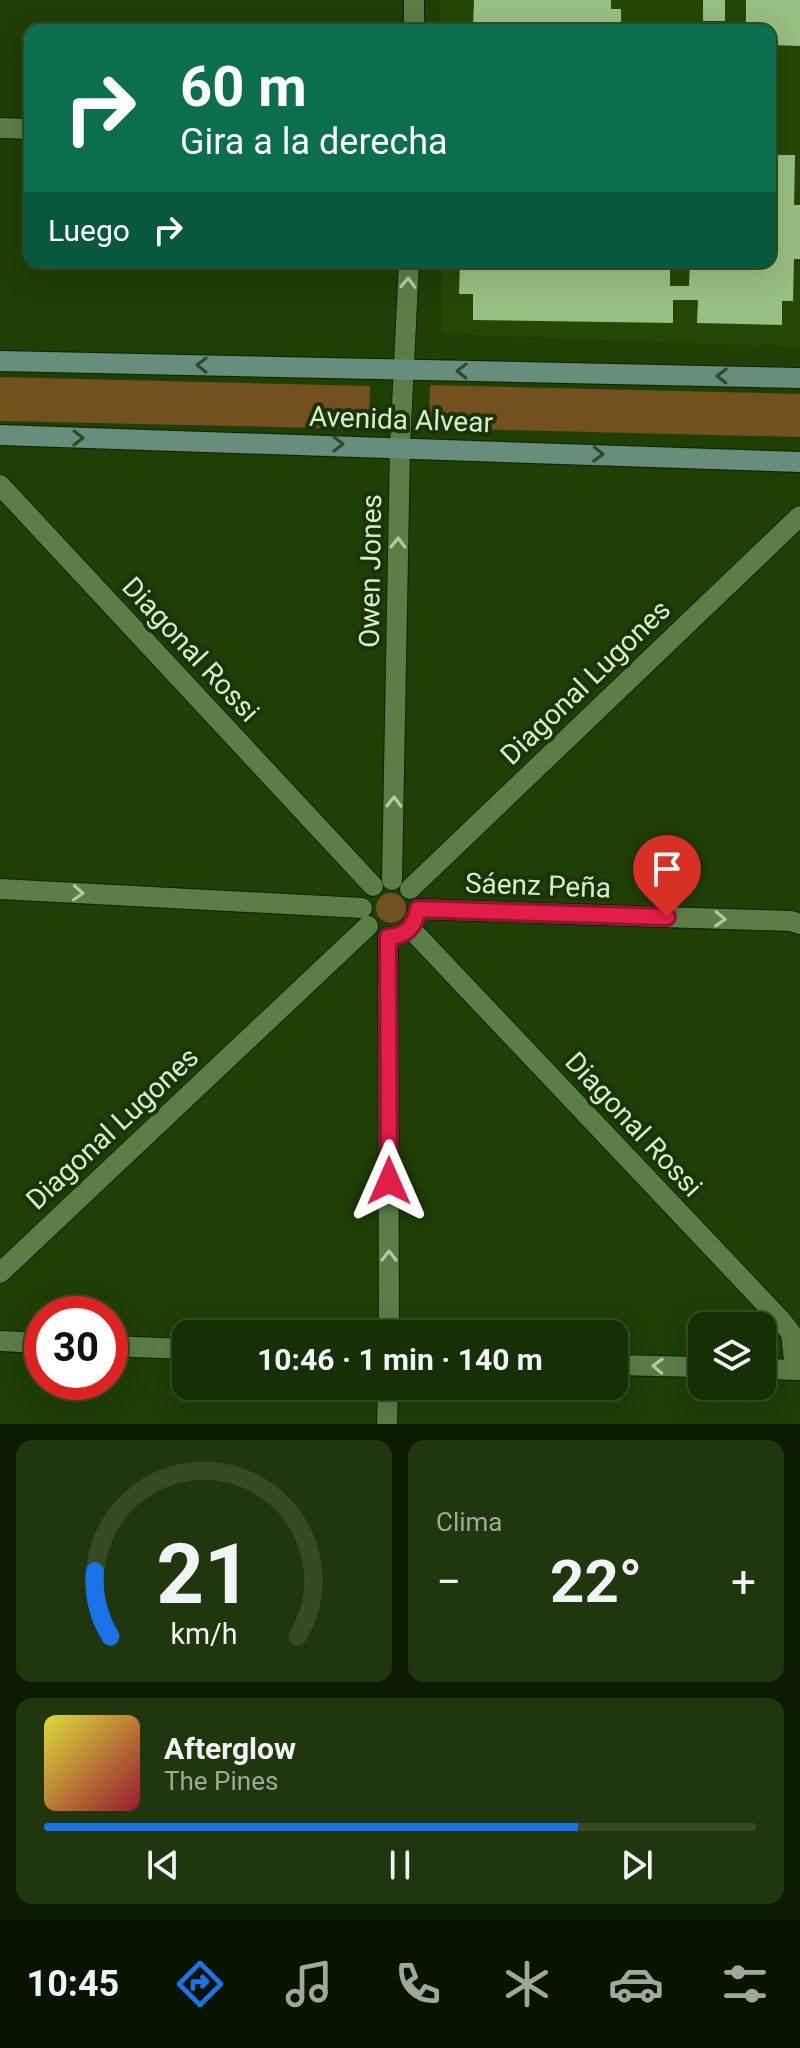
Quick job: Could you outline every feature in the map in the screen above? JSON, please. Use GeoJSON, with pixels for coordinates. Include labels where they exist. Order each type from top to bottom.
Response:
{"type":"FeatureCollection","features":[{"type":"Feature","properties":{"kind":"main road","name":"Avenida Alvear"},"geometry":{"type":"LineString","coordinates":[[0,361],[800,378]]}},
{"type":"Feature","properties":{"kind":"main road","name":"Avenida Alvear"},"geometry":{"type":"LineString","coordinates":[[0,435],[400,446],[800,462]]}},
{"type":"Feature","properties":{"kind":"street"},"geometry":{"type":"LineString","coordinates":[[414,0],[414,24]]}},
{"type":"Feature","properties":{"kind":"street"},"geometry":{"type":"LineString","coordinates":[[0,128],[24,129]]}},
{"type":"Feature","properties":{"kind":"street","name":"Owen Jones"},"geometry":{"type":"LineString","coordinates":[[392,885],[400,446],[409,268]]}},
{"type":"Feature","properties":{"kind":"street","name":"Diagonal Rossi"},"geometry":{"type":"LineString","coordinates":[[0,485],[392,885]]}},
{"type":"Feature","properties":{"kind":"street","name":"Diagonal Lugones"},"geometry":{"type":"LineString","coordinates":[[392,885],[800,516]]}},
{"type":"Feature","properties":{"kind":"street"},"geometry":{"type":"LineString","coordinates":[[365,917],[364,896],[392,885],[414,919],[388,937]]}},
{"type":"Feature","properties":{"kind":"street"},"geometry":{"type":"LineString","coordinates":[[0,889],[365,917],[388,937],[389,1320]]}},
{"type":"Feature","properties":{"kind":"street","name":"Diagonal Lugones"},"geometry":{"type":"LineString","coordinates":[[0,1273],[365,917]]}},
{"type":"Feature","properties":{"kind":"street","name":"Diagonal Rossi"},"geometry":{"type":"LineString","coordinates":[[414,919],[780,1319],[791,1333],[798,1370]]}},
{"type":"Feature","properties":{"kind":"street","name":"Sáenz Peña"},"geometry":{"type":"LineString","coordinates":[[414,919],[791,921],[800,924]]}},
{"type":"Feature","properties":{"kind":"street"},"geometry":{"type":"LineString","coordinates":[[0,1341],[24,1342]]}},
{"type":"Feature","properties":{"kind":"street"},"geometry":{"type":"LineString","coordinates":[[128,1347],[172,1348]]}},
{"type":"Feature","properties":{"kind":"street"},"geometry":{"type":"LineString","coordinates":[[628,1365],[688,1367]]}},
{"type":"Feature","properties":{"kind":"street"},"geometry":{"type":"LineString","coordinates":[[776,1369],[798,1370]]}},
{"type":"Feature","properties":{"kind":"street"},"geometry":{"type":"LineString","coordinates":[[387,1424],[388,1400]]}},
{"type":"Feature","properties":{"kind":"shaded area"},"geometry":{"type":"Polygon","coordinates":[[[440,0],[800,0],[800,347],[442,334],[441,268],[776,268],[776,24],[440,24],[440,0]]]}},
{"type":"Feature","properties":{"kind":"shaded area"},"geometry":{"type":"Polygon","coordinates":[[[0,377],[370,386],[369,429],[0,421],[0,377]]]}},
{"type":"Feature","properties":{"kind":"shaded area"},"geometry":{"type":"Polygon","coordinates":[[[430,385],[800,394],[800,437],[429,428],[430,385]]]}},
{"type":"Feature","properties":{"kind":"shaded area"},"geometry":{"type":"Polygon","coordinates":[[[391,893],[402,897],[406,908],[402,919],[391,923],[380,919],[376,908],[380,897],[391,893]]]}},
{"type":"Feature","properties":{"kind":"building"},"geometry":{"type":"Polygon","coordinates":[[[474,0],[611,0],[611,9],[621,9],[621,24],[473,24],[474,0]]]}},
{"type":"Feature","properties":{"kind":"building"},"geometry":{"type":"Polygon","coordinates":[[[703,0],[725,0],[725,21],[703,21],[703,0]]]}},
{"type":"Feature","properties":{"kind":"building"},"geometry":{"type":"Polygon","coordinates":[[[746,0],[800,0],[800,46],[776,45],[776,24],[746,24],[746,0]]]}},
{"type":"Feature","properties":{"kind":"building"},"geometry":{"type":"Polygon","coordinates":[[[776,155],[795,155],[794,205],[800,205],[800,259],[794,259],[793,301],[782,301],[782,325],[697,323],[698,300],[673,300],[673,323],[473,320],[473,294],[459,294],[460,268],[670,268],[670,286],[689,286],[690,268],[776,268],[776,155]]]}},
{"type":"Feature","properties":{"kind":"route"},"geometry":{"type":"LineString","coordinates":[[389,1181],[388,937],[405,933],[417,919],[418,909],[667,917]]}}]}
